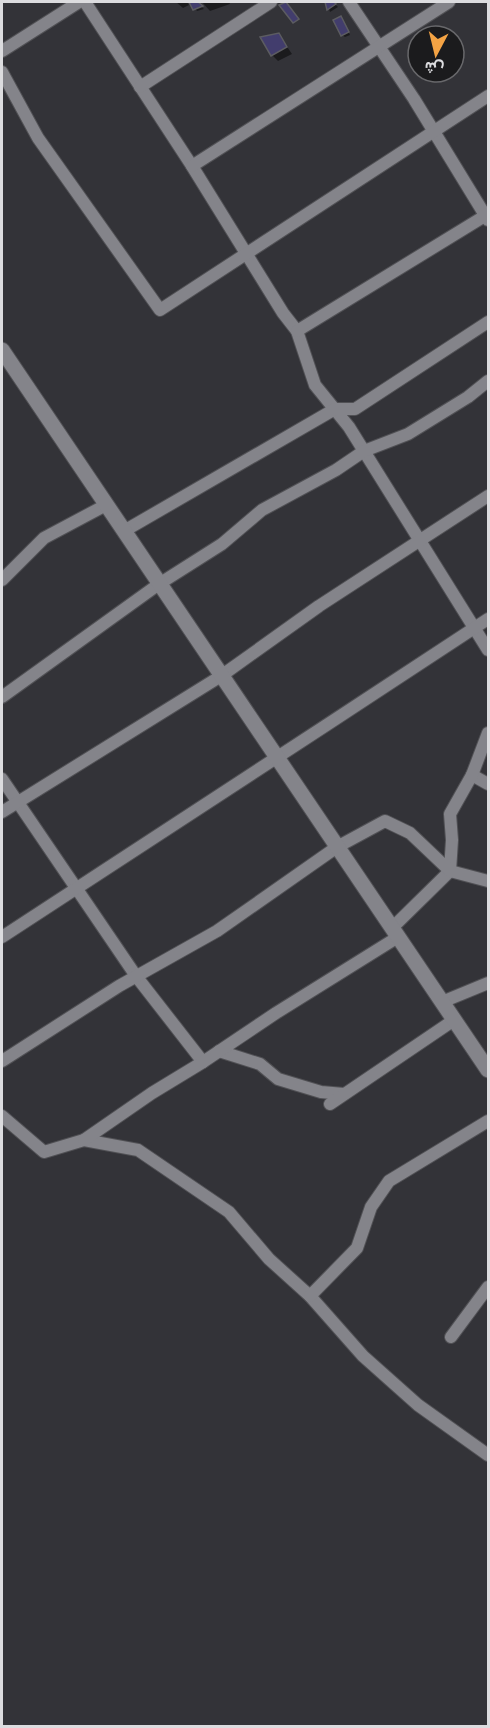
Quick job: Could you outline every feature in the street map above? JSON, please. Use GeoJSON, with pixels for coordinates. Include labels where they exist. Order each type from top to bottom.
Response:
{"type":"FeatureCollection","features":[{"type":"Feature","properties":{"kind":"main road"},"geometry":{"type":"LineString","coordinates":[[2,350],[489,1070]]}},
{"type":"Feature","properties":{"kind":"street"},"geometry":{"type":"LineString","coordinates":[[2,51],[79,2]]}},
{"type":"Feature","properties":{"kind":"street"},"geometry":{"type":"LineString","coordinates":[[85,2],[192,166],[283,313],[297,331],[315,385],[349,427],[489,650]]}},
{"type":"Feature","properties":{"kind":"street"},"geometry":{"type":"LineString","coordinates":[[140,87],[271,2]]}},
{"type":"Feature","properties":{"kind":"street"},"geometry":{"type":"LineString","coordinates":[[297,331],[488,216],[349,2]]}},
{"type":"Feature","properties":{"kind":"street"},"geometry":{"type":"LineString","coordinates":[[192,166],[449,2]]}},
{"type":"Feature","properties":{"kind":"street"},"geometry":{"type":"LineString","coordinates":[[2,72],[38,138],[160,310],[489,96]]}},
{"type":"Feature","properties":{"kind":"street"},"geometry":{"type":"LineString","coordinates":[[124,531],[335,409],[354,409],[489,322]]}},
{"type":"Feature","properties":{"kind":"street"},"geometry":{"type":"LineString","coordinates":[[2,697],[159,584],[222,544],[262,510],[336,470],[364,451],[408,434],[468,397],[489,381]]}},
{"type":"Feature","properties":{"kind":"street"},"geometry":{"type":"LineString","coordinates":[[2,812],[222,676],[319,606],[489,496]]}},
{"type":"Feature","properties":{"kind":"street"},"geometry":{"type":"LineString","coordinates":[[2,580],[44,538],[106,505]]}},
{"type":"Feature","properties":{"kind":"street"},"geometry":{"type":"LineString","coordinates":[[2,937],[489,619]]}},
{"type":"Feature","properties":{"kind":"street"},"geometry":{"type":"LineString","coordinates":[[2,1116],[44,1152],[84,1140],[395,933],[450,871],[452,840],[450,814],[472,775],[489,733]]}},
{"type":"Feature","properties":{"kind":"street"},"geometry":{"type":"LineString","coordinates":[[472,775],[489,784]]}},
{"type":"Feature","properties":{"kind":"street"},"geometry":{"type":"LineString","coordinates":[[2,779],[16,803],[136,976],[203,1062]]}},
{"type":"Feature","properties":{"kind":"street"},"geometry":{"type":"LineString","coordinates":[[2,1060],[136,976],[217,930],[336,846],[385,821],[410,833],[450,871],[489,881]]}},
{"type":"Feature","properties":{"kind":"street"},"geometry":{"type":"LineString","coordinates":[[442,1002],[489,983]]}},
{"type":"Feature","properties":{"kind":"street"},"geometry":{"type":"LineString","coordinates":[[330,1104],[454,1020]]}},
{"type":"Feature","properties":{"kind":"street"},"geometry":{"type":"LineString","coordinates":[[219,1052],[260,1064],[278,1079],[321,1092],[344,1094]]}},
{"type":"Feature","properties":{"kind":"street"},"geometry":{"type":"LineString","coordinates":[[310,1296],[357,1248],[371,1207],[389,1181],[489,1121]]}},
{"type":"Feature","properties":{"kind":"street"},"geometry":{"type":"LineString","coordinates":[[84,1140],[138,1150],[229,1212],[269,1259],[310,1296],[363,1356],[418,1405],[489,1455]]}},
{"type":"Feature","properties":{"kind":"street"},"geometry":{"type":"LineString","coordinates":[[451,1336],[489,1287]]}},
{"type":"Feature","properties":{"kind":"building"},"geometry":{"type":"Polygon","coordinates":[[[189,2],[198,2],[203,6],[193,10],[189,2]]]}},
{"type":"Feature","properties":{"kind":"building"},"geometry":{"type":"Polygon","coordinates":[[[286,2],[299,19],[293,23],[279,5],[286,2]]]}},
{"type":"Feature","properties":{"kind":"building"},"geometry":{"type":"Polygon","coordinates":[[[325,2],[334,2],[336,4],[327,10],[325,2]]]}},
{"type":"Feature","properties":{"kind":"building"},"geometry":{"type":"Polygon","coordinates":[[[341,16],[349,32],[341,36],[333,20],[341,16]]]}},
{"type":"Feature","properties":{"kind":"building"},"geometry":{"type":"Polygon","coordinates":[[[279,33],[287,47],[271,56],[260,37],[279,33]]]}}]}
